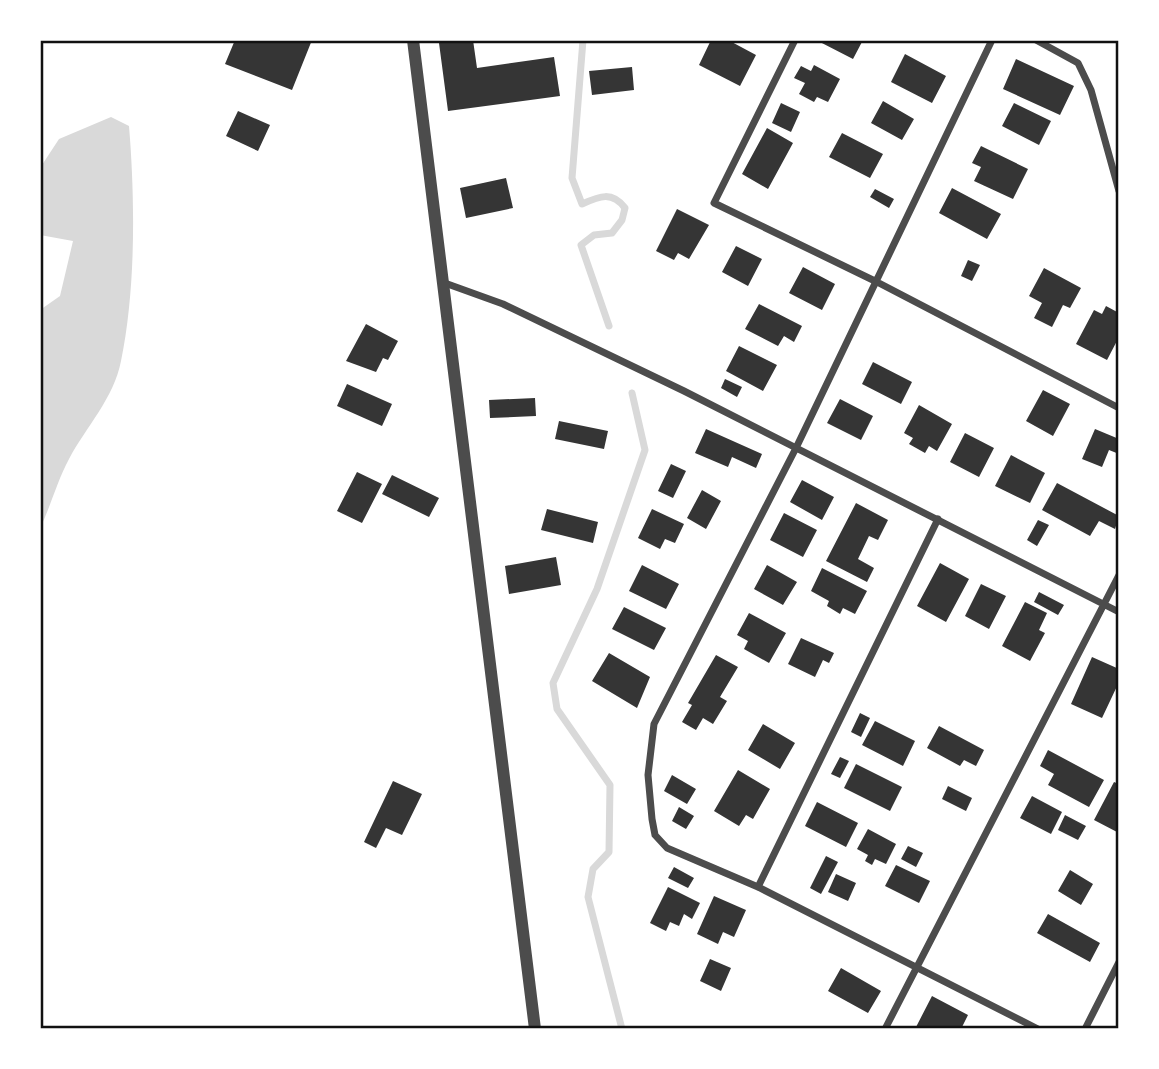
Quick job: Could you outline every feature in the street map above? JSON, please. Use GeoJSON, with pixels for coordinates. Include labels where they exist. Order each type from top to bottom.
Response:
{"type":"FeatureCollection","features":[{"type":"Feature","properties":{"kind":"street"},"geometry":{"type":"LineString","coordinates":[[412,40],[535,1029]]}},
{"type":"Feature","properties":{"kind":"street"},"geometry":{"type":"LineString","coordinates":[[796,40],[714,203],[877,282],[1119,408]]}},
{"type":"Feature","properties":{"kind":"street"},"geometry":{"type":"LineString","coordinates":[[992,40],[796,448],[654,724],[648,775],[655,835],[667,848],[758,887],[1038,1029]]}},
{"type":"Feature","properties":{"kind":"street"},"geometry":{"type":"LineString","coordinates":[[1035,40],[1078,63],[1091,90],[1119,191]]}},
{"type":"Feature","properties":{"kind":"street"},"geometry":{"type":"LineString","coordinates":[[442,282],[503,303],[1119,612]]}},
{"type":"Feature","properties":{"kind":"street"},"geometry":{"type":"LineString","coordinates":[[758,887],[938,519]]}},
{"type":"Feature","properties":{"kind":"street"},"geometry":{"type":"LineString","coordinates":[[885,1029],[1119,575]]}},
{"type":"Feature","properties":{"kind":"street"},"geometry":{"type":"LineString","coordinates":[[1085,1029],[1119,962]]}},
{"type":"Feature","properties":{"kind":"shaded area"},"geometry":{"type":"Polygon","coordinates":[[[111,117],[129,126],[131,154],[133,244],[126,333],[121,361],[112,387],[69,459],[40,528],[40,310],[60,296],[73,241],[40,235],[40,168],[59,139],[111,117]]]}},
{"type":"Feature","properties":{"kind":"building"},"geometry":{"type":"Polygon","coordinates":[[[235,40],[312,40],[292,90],[225,64],[235,40]]]}},
{"type":"Feature","properties":{"kind":"building"},"geometry":{"type":"Polygon","coordinates":[[[473,40],[477,68],[554,57],[560,96],[448,111],[439,43],[473,40]]]}},
{"type":"Feature","properties":{"kind":"building"},"geometry":{"type":"Polygon","coordinates":[[[711,40],[728,40],[756,55],[740,86],[699,65],[711,40]]]}},
{"type":"Feature","properties":{"kind":"building"},"geometry":{"type":"Polygon","coordinates":[[[816,40],[863,40],[853,59],[816,40]]]}},
{"type":"Feature","properties":{"kind":"building"},"geometry":{"type":"Polygon","coordinates":[[[905,54],[946,76],[932,103],[891,82],[905,54]]]}},
{"type":"Feature","properties":{"kind":"building"},"geometry":{"type":"Polygon","coordinates":[[[1016,59],[1074,86],[1060,115],[1003,89],[1016,59]]]}},
{"type":"Feature","properties":{"kind":"building"},"geometry":{"type":"Polygon","coordinates":[[[814,65],[840,79],[828,102],[817,97],[814,102],[799,94],[805,83],[794,78],[801,66],[811,71],[814,65]]]}},
{"type":"Feature","properties":{"kind":"building"},"geometry":{"type":"Polygon","coordinates":[[[632,67],[634,90],[592,95],[589,71],[632,67]]]}},
{"type":"Feature","properties":{"kind":"building"},"geometry":{"type":"Polygon","coordinates":[[[883,101],[914,119],[902,140],[871,123],[883,101]]]}},
{"type":"Feature","properties":{"kind":"building"},"geometry":{"type":"Polygon","coordinates":[[[781,103],[800,112],[791,132],[772,123],[781,103]]]}},
{"type":"Feature","properties":{"kind":"building"},"geometry":{"type":"Polygon","coordinates":[[[1014,103],[1051,121],[1039,145],[1002,126],[1014,103]]]}},
{"type":"Feature","properties":{"kind":"building"},"geometry":{"type":"Polygon","coordinates":[[[238,111],[270,125],[258,151],[226,136],[238,111]]]}},
{"type":"Feature","properties":{"kind":"building"},"geometry":{"type":"Polygon","coordinates":[[[767,128],[793,143],[768,189],[742,174],[767,128]]]}},
{"type":"Feature","properties":{"kind":"building"},"geometry":{"type":"Polygon","coordinates":[[[842,133],[883,154],[870,178],[829,157],[842,133]]]}},
{"type":"Feature","properties":{"kind":"building"},"geometry":{"type":"Polygon","coordinates":[[[981,146],[1028,169],[1013,199],[974,181],[981,167],[972,163],[981,146]]]}},
{"type":"Feature","properties":{"kind":"building"},"geometry":{"type":"Polygon","coordinates":[[[506,178],[513,208],[466,218],[460,188],[506,178]]]}},
{"type":"Feature","properties":{"kind":"building"},"geometry":{"type":"Polygon","coordinates":[[[952,188],[1001,214],[987,239],[939,213],[952,188]]]}},
{"type":"Feature","properties":{"kind":"building"},"geometry":{"type":"Polygon","coordinates":[[[875,189],[894,199],[889,208],[870,197],[875,189]]]}},
{"type":"Feature","properties":{"kind":"building"},"geometry":{"type":"Polygon","coordinates":[[[677,209],[709,225],[689,259],[678,253],[674,260],[656,251],[677,209]]]}},
{"type":"Feature","properties":{"kind":"building"},"geometry":{"type":"Polygon","coordinates":[[[736,246],[762,259],[748,286],[722,272],[736,246]]]}},
{"type":"Feature","properties":{"kind":"building"},"geometry":{"type":"Polygon","coordinates":[[[968,260],[980,265],[972,281],[961,276],[968,260]]]}},
{"type":"Feature","properties":{"kind":"building"},"geometry":{"type":"Polygon","coordinates":[[[803,267],[835,284],[822,310],[789,293],[803,267]]]}},
{"type":"Feature","properties":{"kind":"building"},"geometry":{"type":"Polygon","coordinates":[[[1044,268],[1081,288],[1070,308],[1063,305],[1052,327],[1034,318],[1042,303],[1029,296],[1044,268]]]}},
{"type":"Feature","properties":{"kind":"building"},"geometry":{"type":"Polygon","coordinates":[[[759,304],[802,326],[794,342],[784,336],[778,346],[745,329],[759,304]]]}},
{"type":"Feature","properties":{"kind":"building"},"geometry":{"type":"Polygon","coordinates":[[[1106,306],[1119,313],[1119,337],[1107,360],[1076,344],[1094,310],[1102,314],[1106,306]]]}},
{"type":"Feature","properties":{"kind":"building"},"geometry":{"type":"Polygon","coordinates":[[[366,324],[398,341],[388,360],[383,358],[376,372],[346,361],[366,324]]]}},
{"type":"Feature","properties":{"kind":"building"},"geometry":{"type":"Polygon","coordinates":[[[739,346],[777,365],[763,391],[726,371],[739,346]]]}},
{"type":"Feature","properties":{"kind":"building"},"geometry":{"type":"Polygon","coordinates":[[[873,362],[912,382],[901,404],[862,384],[873,362]]]}},
{"type":"Feature","properties":{"kind":"building"},"geometry":{"type":"Polygon","coordinates":[[[725,379],[742,387],[737,397],[721,388],[725,379]]]}},
{"type":"Feature","properties":{"kind":"building"},"geometry":{"type":"Polygon","coordinates":[[[347,384],[392,404],[382,426],[337,406],[347,384]]]}},
{"type":"Feature","properties":{"kind":"building"},"geometry":{"type":"Polygon","coordinates":[[[1043,390],[1070,404],[1053,436],[1026,421],[1043,390]]]}},
{"type":"Feature","properties":{"kind":"building"},"geometry":{"type":"Polygon","coordinates":[[[535,398],[536,416],[490,418],[489,400],[535,398]]]}},
{"type":"Feature","properties":{"kind":"building"},"geometry":{"type":"Polygon","coordinates":[[[840,399],[873,416],[861,440],[827,423],[840,399]]]}},
{"type":"Feature","properties":{"kind":"building"},"geometry":{"type":"Polygon","coordinates":[[[919,405],[952,424],[937,451],[929,446],[925,453],[909,444],[913,438],[904,433],[919,405]]]}},
{"type":"Feature","properties":{"kind":"building"},"geometry":{"type":"Polygon","coordinates":[[[559,421],[608,431],[604,449],[555,439],[559,421]]]}},
{"type":"Feature","properties":{"kind":"building"},"geometry":{"type":"Polygon","coordinates":[[[706,429],[762,454],[756,468],[732,457],[728,467],[695,453],[706,429]]]}},
{"type":"Feature","properties":{"kind":"building"},"geometry":{"type":"Polygon","coordinates":[[[1095,429],[1119,439],[1119,454],[1109,450],[1102,467],[1082,459],[1095,429]]]}},
{"type":"Feature","properties":{"kind":"building"},"geometry":{"type":"Polygon","coordinates":[[[965,433],[994,448],[979,477],[950,462],[965,433]]]}},
{"type":"Feature","properties":{"kind":"building"},"geometry":{"type":"Polygon","coordinates":[[[1011,455],[1045,473],[1030,503],[995,486],[1011,455]]]}},
{"type":"Feature","properties":{"kind":"building"},"geometry":{"type":"Polygon","coordinates":[[[671,464],[686,471],[673,498],[658,491],[671,464]]]}},
{"type":"Feature","properties":{"kind":"building"},"geometry":{"type":"Polygon","coordinates":[[[357,472],[382,484],[362,523],[337,511],[357,472]]]}},
{"type":"Feature","properties":{"kind":"building"},"geometry":{"type":"Polygon","coordinates":[[[392,475],[439,498],[429,517],[382,494],[392,475]]]}},
{"type":"Feature","properties":{"kind":"building"},"geometry":{"type":"Polygon","coordinates":[[[802,480],[834,497],[822,520],[790,502],[802,480]]]}},
{"type":"Feature","properties":{"kind":"building"},"geometry":{"type":"Polygon","coordinates":[[[1057,483],[1119,516],[1115,529],[1099,521],[1090,536],[1042,510],[1057,483]]]}},
{"type":"Feature","properties":{"kind":"building"},"geometry":{"type":"Polygon","coordinates":[[[702,490],[721,501],[706,529],[687,518],[702,490]]]}},
{"type":"Feature","properties":{"kind":"building"},"geometry":{"type":"Polygon","coordinates":[[[856,503],[888,520],[878,540],[869,536],[858,559],[874,568],[867,582],[826,561],[856,503]]]}},
{"type":"Feature","properties":{"kind":"building"},"geometry":{"type":"Polygon","coordinates":[[[547,509],[598,522],[593,543],[541,530],[547,509]]]}},
{"type":"Feature","properties":{"kind":"building"},"geometry":{"type":"Polygon","coordinates":[[[652,509],[684,524],[675,543],[665,539],[660,549],[638,538],[652,509]]]}},
{"type":"Feature","properties":{"kind":"building"},"geometry":{"type":"Polygon","coordinates":[[[784,513],[817,530],[803,557],[770,540],[784,513]]]}},
{"type":"Feature","properties":{"kind":"building"},"geometry":{"type":"Polygon","coordinates":[[[1038,520],[1049,525],[1037,546],[1027,540],[1038,520]]]}},
{"type":"Feature","properties":{"kind":"building"},"geometry":{"type":"Polygon","coordinates":[[[556,557],[561,585],[509,594],[505,566],[556,557]]]}},
{"type":"Feature","properties":{"kind":"building"},"geometry":{"type":"Polygon","coordinates":[[[940,563],[969,579],[946,622],[917,606],[940,563]]]}},
{"type":"Feature","properties":{"kind":"building"},"geometry":{"type":"Polygon","coordinates":[[[642,565],[679,584],[666,609],[629,591],[642,565]]]}},
{"type":"Feature","properties":{"kind":"building"},"geometry":{"type":"Polygon","coordinates":[[[767,565],[797,582],[783,605],[754,589],[767,565]]]}},
{"type":"Feature","properties":{"kind":"building"},"geometry":{"type":"Polygon","coordinates":[[[822,568],[867,591],[855,614],[843,608],[840,614],[827,606],[829,601],[811,591],[822,568]]]}},
{"type":"Feature","properties":{"kind":"building"},"geometry":{"type":"Polygon","coordinates":[[[981,584],[1006,596],[989,629],[965,616],[981,584]]]}},
{"type":"Feature","properties":{"kind":"building"},"geometry":{"type":"Polygon","coordinates":[[[1039,592],[1064,605],[1058,615],[1034,602],[1039,592]]]}},
{"type":"Feature","properties":{"kind":"building"},"geometry":{"type":"Polygon","coordinates":[[[1025,602],[1047,613],[1039,630],[1045,633],[1030,661],[1002,646],[1025,602]]]}},
{"type":"Feature","properties":{"kind":"building"},"geometry":{"type":"Polygon","coordinates":[[[624,607],[666,628],[654,650],[612,629],[624,607]]]}},
{"type":"Feature","properties":{"kind":"building"},"geometry":{"type":"Polygon","coordinates":[[[749,613],[786,633],[769,663],[744,649],[748,641],[737,635],[749,613]]]}},
{"type":"Feature","properties":{"kind":"building"},"geometry":{"type":"Polygon","coordinates":[[[801,638],[834,653],[829,663],[823,660],[815,677],[788,664],[801,638]]]}},
{"type":"Feature","properties":{"kind":"building"},"geometry":{"type":"Polygon","coordinates":[[[609,653],[650,677],[637,708],[592,681],[609,653]]]}},
{"type":"Feature","properties":{"kind":"building"},"geometry":{"type":"Polygon","coordinates":[[[716,655],[738,667],[720,697],[727,701],[713,724],[703,718],[696,730],[682,722],[692,705],[688,703],[716,655]]]}},
{"type":"Feature","properties":{"kind":"building"},"geometry":{"type":"Polygon","coordinates":[[[1092,657],[1119,669],[1119,682],[1102,718],[1071,704],[1092,657]]]}},
{"type":"Feature","properties":{"kind":"building"},"geometry":{"type":"Polygon","coordinates":[[[860,713],[870,718],[861,737],[851,732],[860,713]]]}},
{"type":"Feature","properties":{"kind":"building"},"geometry":{"type":"Polygon","coordinates":[[[875,721],[915,741],[903,766],[862,745],[875,721]]]}},
{"type":"Feature","properties":{"kind":"building"},"geometry":{"type":"Polygon","coordinates":[[[763,724],[795,743],[780,769],[748,750],[763,724]]]}},
{"type":"Feature","properties":{"kind":"building"},"geometry":{"type":"Polygon","coordinates":[[[939,726],[984,750],[976,766],[964,760],[960,766],[927,748],[939,726]]]}},
{"type":"Feature","properties":{"kind":"building"},"geometry":{"type":"Polygon","coordinates":[[[1048,750],[1104,780],[1089,807],[1048,785],[1054,774],[1040,766],[1048,750]]]}},
{"type":"Feature","properties":{"kind":"building"},"geometry":{"type":"Polygon","coordinates":[[[840,757],[849,761],[840,778],[831,774],[840,757]]]}},
{"type":"Feature","properties":{"kind":"building"},"geometry":{"type":"Polygon","coordinates":[[[856,764],[902,787],[890,811],[844,788],[856,764]]]}},
{"type":"Feature","properties":{"kind":"building"},"geometry":{"type":"Polygon","coordinates":[[[738,770],[770,789],[753,819],[746,815],[739,826],[714,811],[738,770]]]}},
{"type":"Feature","properties":{"kind":"building"},"geometry":{"type":"Polygon","coordinates":[[[672,775],[696,789],[687,804],[664,791],[672,775]]]}},
{"type":"Feature","properties":{"kind":"building"},"geometry":{"type":"Polygon","coordinates":[[[393,781],[422,794],[402,835],[386,828],[376,848],[364,842],[393,781]]]}},
{"type":"Feature","properties":{"kind":"building"},"geometry":{"type":"Polygon","coordinates":[[[1114,782],[1119,784],[1117,832],[1094,820],[1114,782]]]}},
{"type":"Feature","properties":{"kind":"building"},"geometry":{"type":"Polygon","coordinates":[[[948,786],[972,798],[966,811],[942,799],[948,786]]]}},
{"type":"Feature","properties":{"kind":"building"},"geometry":{"type":"Polygon","coordinates":[[[1032,796],[1062,812],[1051,834],[1020,818],[1032,796]]]}},
{"type":"Feature","properties":{"kind":"building"},"geometry":{"type":"Polygon","coordinates":[[[817,802],[858,823],[846,847],[805,826],[817,802]]]}},
{"type":"Feature","properties":{"kind":"building"},"geometry":{"type":"Polygon","coordinates":[[[679,807],[694,816],[686,829],[672,821],[679,807]]]}},
{"type":"Feature","properties":{"kind":"building"},"geometry":{"type":"Polygon","coordinates":[[[1065,815],[1086,826],[1078,840],[1058,830],[1065,815]]]}},
{"type":"Feature","properties":{"kind":"building"},"geometry":{"type":"Polygon","coordinates":[[[868,829],[896,844],[886,864],[875,859],[872,865],[865,861],[868,855],[857,849],[868,829]]]}},
{"type":"Feature","properties":{"kind":"building"},"geometry":{"type":"Polygon","coordinates":[[[908,846],[923,853],[916,867],[901,859],[908,846]]]}},
{"type":"Feature","properties":{"kind":"building"},"geometry":{"type":"Polygon","coordinates":[[[826,856],[838,862],[821,894],[810,888],[826,856]]]}},
{"type":"Feature","properties":{"kind":"building"},"geometry":{"type":"Polygon","coordinates":[[[896,865],[930,881],[919,903],[885,886],[896,865]]]}},
{"type":"Feature","properties":{"kind":"building"},"geometry":{"type":"Polygon","coordinates":[[[674,867],[694,878],[688,888],[668,878],[674,867]]]}},
{"type":"Feature","properties":{"kind":"building"},"geometry":{"type":"Polygon","coordinates":[[[1070,870],[1093,884],[1081,905],[1058,891],[1070,870]]]}},
{"type":"Feature","properties":{"kind":"building"},"geometry":{"type":"Polygon","coordinates":[[[836,874],[856,883],[848,901],[828,892],[836,874]]]}},
{"type":"Feature","properties":{"kind":"building"},"geometry":{"type":"Polygon","coordinates":[[[668,887],[700,903],[692,919],[684,914],[679,926],[670,922],[666,931],[650,923],[668,887]]]}},
{"type":"Feature","properties":{"kind":"building"},"geometry":{"type":"Polygon","coordinates":[[[714,896],[746,910],[734,937],[723,932],[718,944],[697,934],[714,896]]]}},
{"type":"Feature","properties":{"kind":"building"},"geometry":{"type":"Polygon","coordinates":[[[1048,914],[1100,943],[1090,962],[1037,933],[1048,914]]]}},
{"type":"Feature","properties":{"kind":"building"},"geometry":{"type":"Polygon","coordinates":[[[710,959],[731,968],[721,991],[700,981],[710,959]]]}},
{"type":"Feature","properties":{"kind":"building"},"geometry":{"type":"Polygon","coordinates":[[[841,968],[881,991],[868,1013],[828,991],[841,968]]]}},
{"type":"Feature","properties":{"kind":"building"},"geometry":{"type":"Polygon","coordinates":[[[932,996],[968,1015],[961,1029],[915,1029],[932,996]]]}},
{"type":"Feature","properties":{"kind":"waterway"},"geometry":{"type":"LineString","coordinates":[[583,40],[572,178],[582,204],[610,197],[625,208],[622,220],[612,233],[594,235],[581,245],[609,326]]}},
{"type":"Feature","properties":{"kind":"waterway"},"geometry":{"type":"LineString","coordinates":[[622,1029],[588,897],[593,869],[609,852],[610,785],[557,709],[553,683],[597,589],[645,450],[632,393]]}}]}
